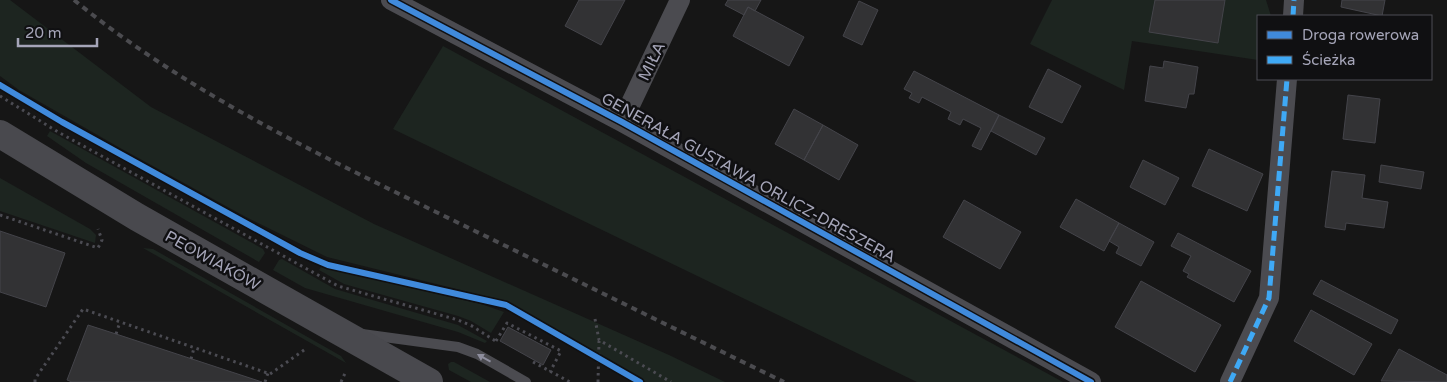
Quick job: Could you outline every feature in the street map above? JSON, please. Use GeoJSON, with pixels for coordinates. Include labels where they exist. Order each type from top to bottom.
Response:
{"type":"FeatureCollection","features":[{"type":"Feature","properties":{"kind":"street","name":"GENERAŁA GUSTAWA ORLICZ-DRESZERA"},"geometry":{"type":"LineString","coordinates":[[392,0],[622,122],[1092,382]]}},
{"type":"Feature","properties":{"kind":"street","name":"MIŁA"},"geometry":{"type":"LineString","coordinates":[[622,122],[680,0]]}},
{"type":"Feature","properties":{"kind":"street"},"geometry":{"type":"LineString","coordinates":[[1293,15],[1294,0]]}},
{"type":"Feature","properties":{"kind":"street"},"geometry":{"type":"LineString","coordinates":[[1230,382],[1269,298],[1287,80]]}},
{"type":"Feature","properties":{"kind":"street","name":"PEOWIAKÓW"},"geometry":{"type":"LineString","coordinates":[[0,134],[137,217],[429,382]]}},
{"type":"Feature","properties":{"kind":"lane"},"geometry":{"type":"LineString","coordinates":[[340,331],[458,347],[477,354],[526,382]]}},
{"type":"Feature","properties":{"kind":"path"},"geometry":{"type":"LineString","coordinates":[[0,96],[58,132],[338,286],[458,320],[472,326],[504,346]]}},
{"type":"Feature","properties":{"kind":"path"},"geometry":{"type":"LineString","coordinates":[[0,215],[98,248],[102,240],[98,229]]}},
{"type":"Feature","properties":{"kind":"path"},"geometry":{"type":"LineString","coordinates":[[34,382],[83,309],[270,374],[307,348]]}},
{"type":"Feature","properties":{"kind":"path"},"geometry":{"type":"LineString","coordinates":[[595,319],[599,340],[598,382]]}},
{"type":"Feature","properties":{"kind":"path"},"geometry":{"type":"LineString","coordinates":[[116,334],[120,322]]}},
{"type":"Feature","properties":{"kind":"path"},"geometry":{"type":"LineString","coordinates":[[496,342],[507,322],[561,351],[550,372]]}},
{"type":"Feature","properties":{"kind":"path"},"geometry":{"type":"LineString","coordinates":[[599,340],[671,382]]}},
{"type":"Feature","properties":{"kind":"path"},"geometry":{"type":"LineString","coordinates":[[190,359],[194,348]]}},
{"type":"Feature","properties":{"kind":"path"},"geometry":{"type":"LineString","coordinates":[[589,353],[606,363]]}},
{"type":"Feature","properties":{"kind":"path"},"geometry":{"type":"LineString","coordinates":[[527,359],[570,382]]}},
{"type":"Feature","properties":{"kind":"path"},"geometry":{"type":"LineString","coordinates":[[341,382],[346,371]]}},
{"type":"Feature","properties":{"kind":"path"},"geometry":{"type":"LineString","coordinates":[[265,382],[268,373]]}},
{"type":"Feature","properties":{"kind":"shaded area"},"geometry":{"type":"Polygon","coordinates":[[[0,0],[10,0],[151,107],[374,224],[669,355],[725,382],[646,382],[508,304],[465,291],[327,257],[246,217],[19,90],[0,76],[0,0]]]}},
{"type":"Feature","properties":{"kind":"shaded area"},"geometry":{"type":"Polygon","coordinates":[[[1052,0],[1266,0],[1271,15],[1257,15],[1257,60],[1132,41],[1124,90],[1030,44],[1052,0]]]}},
{"type":"Feature","properties":{"kind":"shaded area"},"geometry":{"type":"Polygon","coordinates":[[[443,46],[1063,382],[917,382],[393,129],[443,46]]]}},
{"type":"Feature","properties":{"kind":"shaded area"},"geometry":{"type":"Polygon","coordinates":[[[50,131],[263,249],[265,253],[259,262],[86,163],[47,136],[50,131]]]}},
{"type":"Feature","properties":{"kind":"shaded area"},"geometry":{"type":"Polygon","coordinates":[[[0,178],[90,229],[96,235],[95,243],[0,211],[0,178]]]}},
{"type":"Feature","properties":{"kind":"shaded area"},"geometry":{"type":"Polygon","coordinates":[[[143,248],[153,249],[341,356],[346,363],[143,248]]]}},
{"type":"Feature","properties":{"kind":"shaded area"},"geometry":{"type":"Polygon","coordinates":[[[282,259],[335,289],[458,325],[487,341],[485,343],[458,332],[305,288],[273,270],[279,260],[282,259]]]}},
{"type":"Feature","properties":{"kind":"shaded area"},"geometry":{"type":"Polygon","coordinates":[[[321,267],[481,304],[504,312],[491,333],[471,321],[458,316],[344,284],[319,270],[321,267]]]}},
{"type":"Feature","properties":{"kind":"shaded area"},"geometry":{"type":"Polygon","coordinates":[[[451,362],[490,382],[471,382],[449,370],[448,364],[451,362]]]}},
{"type":"Feature","properties":{"kind":"building"},"geometry":{"type":"Polygon","coordinates":[[[579,0],[625,0],[601,45],[565,26],[579,0]]]}},
{"type":"Feature","properties":{"kind":"building"},"geometry":{"type":"Polygon","coordinates":[[[728,0],[761,0],[755,11],[748,7],[744,15],[725,5],[728,0]]]}},
{"type":"Feature","properties":{"kind":"building"},"geometry":{"type":"Polygon","coordinates":[[[1155,0],[1225,0],[1218,43],[1149,32],[1155,0]]]}},
{"type":"Feature","properties":{"kind":"building"},"geometry":{"type":"Polygon","coordinates":[[[1342,0],[1385,0],[1382,15],[1341,7],[1342,0]]]}},
{"type":"Feature","properties":{"kind":"building"},"geometry":{"type":"Polygon","coordinates":[[[859,1],[878,10],[862,45],[843,36],[859,1]]]}},
{"type":"Feature","properties":{"kind":"building"},"geometry":{"type":"Polygon","coordinates":[[[748,7],[804,37],[789,66],[733,36],[748,7]]]}},
{"type":"Feature","properties":{"kind":"building"},"geometry":{"type":"Polygon","coordinates":[[[1164,61],[1198,67],[1194,94],[1189,94],[1186,108],[1145,101],[1150,66],[1163,68],[1164,61]]]}},
{"type":"Feature","properties":{"kind":"building"},"geometry":{"type":"Polygon","coordinates":[[[1048,69],[1081,86],[1062,123],[1029,107],[1048,69]]]}},
{"type":"Feature","properties":{"kind":"building"},"geometry":{"type":"Polygon","coordinates":[[[914,71],[999,115],[981,150],[972,146],[981,128],[963,119],[960,125],[948,119],[951,112],[922,97],[919,103],[909,98],[912,93],[904,89],[914,71]]]}},
{"type":"Feature","properties":{"kind":"building"},"geometry":{"type":"Polygon","coordinates":[[[1348,95],[1380,99],[1375,143],[1343,139],[1348,95]]]}},
{"type":"Feature","properties":{"kind":"building"},"geometry":{"type":"Polygon","coordinates":[[[794,109],[823,125],[804,160],[775,144],[794,109]]]}},
{"type":"Feature","properties":{"kind":"building"},"geometry":{"type":"Polygon","coordinates":[[[999,115],[1045,138],[1036,155],[991,131],[999,115]]]}},
{"type":"Feature","properties":{"kind":"building"},"geometry":{"type":"Polygon","coordinates":[[[823,125],[858,145],[839,180],[804,160],[823,125]]]}},
{"type":"Feature","properties":{"kind":"building"},"geometry":{"type":"Polygon","coordinates":[[[1209,149],[1263,174],[1247,211],[1192,186],[1209,149]]]}},
{"type":"Feature","properties":{"kind":"building"},"geometry":{"type":"Polygon","coordinates":[[[1143,160],[1179,178],[1165,205],[1130,187],[1143,160]]]}},
{"type":"Feature","properties":{"kind":"building"},"geometry":{"type":"Polygon","coordinates":[[[1381,165],[1424,172],[1421,189],[1379,182],[1381,165]]]}},
{"type":"Feature","properties":{"kind":"building"},"geometry":{"type":"Polygon","coordinates":[[[1332,171],[1365,175],[1362,198],[1388,202],[1384,228],[1346,223],[1345,230],[1325,227],[1332,171]]]}},
{"type":"Feature","properties":{"kind":"building"},"geometry":{"type":"Polygon","coordinates":[[[1076,199],[1119,223],[1104,251],[1060,227],[1076,199]]]}},
{"type":"Feature","properties":{"kind":"building"},"geometry":{"type":"Polygon","coordinates":[[[964,200],[1021,232],[1000,269],[943,237],[964,200]]]}},
{"type":"Feature","properties":{"kind":"building"},"geometry":{"type":"Polygon","coordinates":[[[1119,223],[1154,242],[1141,266],[1116,253],[1119,247],[1109,241],[1119,223]]]}},
{"type":"Feature","properties":{"kind":"building"},"geometry":{"type":"Polygon","coordinates":[[[0,231],[65,253],[46,307],[0,292],[0,231]]]}},
{"type":"Feature","properties":{"kind":"building"},"geometry":{"type":"Polygon","coordinates":[[[1178,233],[1251,271],[1234,302],[1187,277],[1189,274],[1183,271],[1191,256],[1171,246],[1178,233]]]}},
{"type":"Feature","properties":{"kind":"building"},"geometry":{"type":"Polygon","coordinates":[[[1321,280],[1398,320],[1391,334],[1313,294],[1321,280]]]}},
{"type":"Feature","properties":{"kind":"building"},"geometry":{"type":"Polygon","coordinates":[[[1141,281],[1221,325],[1195,372],[1115,327],[1141,281]]]}},
{"type":"Feature","properties":{"kind":"building"},"geometry":{"type":"Polygon","coordinates":[[[1311,310],[1372,344],[1354,375],[1294,341],[1311,310]]]}},
{"type":"Feature","properties":{"kind":"building"},"geometry":{"type":"Polygon","coordinates":[[[88,325],[262,382],[72,382],[67,380],[88,325]]]}},
{"type":"Feature","properties":{"kind":"building"},"geometry":{"type":"Polygon","coordinates":[[[508,327],[551,350],[543,365],[500,341],[508,327]]]}},
{"type":"Feature","properties":{"kind":"building"},"geometry":{"type":"Polygon","coordinates":[[[1399,349],[1447,375],[1447,382],[1381,381],[1399,349]]]}},
{"type":"Feature","properties":{"kind":"railway"},"geometry":{"type":"LineString","coordinates":[[74,0],[159,62],[203,90],[294,141],[784,382]]}},
{"type":"Feature","properties":{"kind":"marked path"},"geometry":{"type":"LineString","coordinates":[[1293,15],[1294,0]]}},
{"type":"Feature","properties":{"kind":"marked path"},"geometry":{"type":"LineString","coordinates":[[1230,382],[1269,298],[1287,80]]}},
{"type":"Feature","properties":{"kind":"cycle path"},"geometry":{"type":"LineString","coordinates":[[391,0],[622,122],[1091,382]]}},
{"type":"Feature","properties":{"kind":"cycle path"},"geometry":{"type":"LineString","coordinates":[[0,85],[62,122],[300,253],[328,265],[506,305],[640,382]]}}]}
